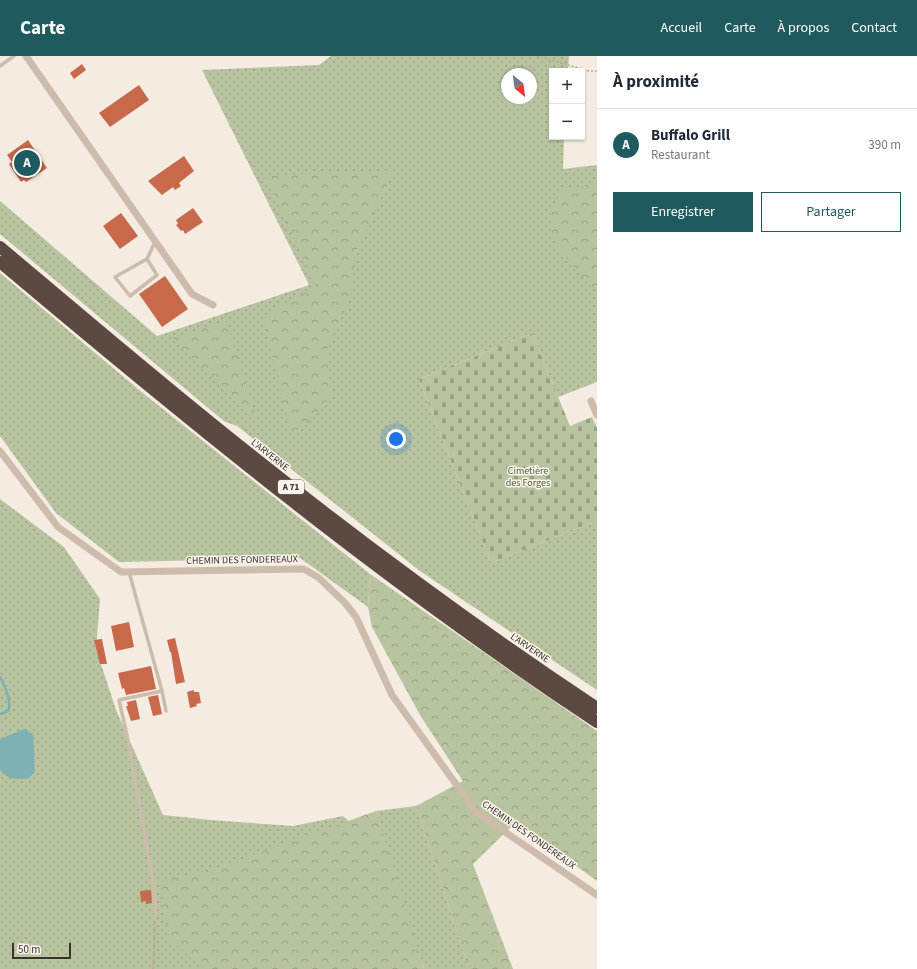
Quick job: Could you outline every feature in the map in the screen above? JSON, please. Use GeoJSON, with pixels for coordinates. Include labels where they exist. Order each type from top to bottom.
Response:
{"type":"FeatureCollection","features":[{"type":"Feature","properties":{"kind":"highway","name":"L'ARVERNE"},"geometry":{"type":"LineString","coordinates":[[0,247],[170,389],[313,504],[452,608],[597,708]]}},
{"type":"Feature","properties":{"kind":"highway","name":"A 71"},"geometry":{"type":"LineString","coordinates":[[0,262],[106,352],[244,464],[367,559],[497,654],[597,722]]}},
{"type":"Feature","properties":{"kind":"street"},"geometry":{"type":"LineString","coordinates":[[26,56],[192,294],[213,305]]}},
{"type":"Feature","properties":{"kind":"street"},"geometry":{"type":"LineString","coordinates":[[591,401],[597,415]]}},
{"type":"Feature","properties":{"kind":"street","name":"CHEMIN DES FONDEREAUX"},"geometry":{"type":"LineString","coordinates":[[0,451],[58,527],[121,572],[304,569],[319,578],[345,603],[356,617],[392,695],[476,812],[597,895]]}},
{"type":"Feature","properties":{"kind":"lane"},"geometry":{"type":"LineString","coordinates":[[0,66],[14,56]]}},
{"type":"Feature","properties":{"kind":"lane"},"geometry":{"type":"LineString","coordinates":[[147,259],[157,275],[130,296],[115,277],[147,259],[156,241]]}},
{"type":"Feature","properties":{"kind":"lane"},"geometry":{"type":"LineString","coordinates":[[129,572],[162,691],[166,711]]}},
{"type":"Feature","properties":{"kind":"lane"},"geometry":{"type":"LineString","coordinates":[[156,915],[154,888],[127,735],[119,700],[162,691]]}},
{"type":"Feature","properties":{"kind":"path"},"geometry":{"type":"LineString","coordinates":[[537,56],[589,71],[597,71]]}},
{"type":"Feature","properties":{"kind":"path"},"geometry":{"type":"LineString","coordinates":[[154,969],[156,915]]}},
{"type":"Feature","properties":{"kind":"green space"},"geometry":{"type":"Polygon","coordinates":[[[331,56],[569,56],[568,68],[549,68],[549,140],[564,140],[563,169],[597,165],[597,382],[558,397],[532,333],[419,379],[491,563],[597,521],[597,690],[420,571],[237,426],[225,422],[0,234],[0,201],[157,336],[309,285],[202,70],[319,65],[331,56]]]}},
{"type":"Feature","properties":{"kind":"green space"},"geometry":{"type":"Polygon","coordinates":[[[394,170],[355,254],[349,301],[327,349],[331,396],[306,425],[291,434],[263,316],[316,287],[265,176],[394,170]]]}},
{"type":"Feature","properties":{"kind":"green space"},"geometry":{"type":"Polygon","coordinates":[[[597,184],[597,293],[577,271],[554,241],[550,215],[562,190],[597,184]]]}},
{"type":"Feature","properties":{"kind":"green space"},"geometry":{"type":"Polygon","coordinates":[[[0,273],[144,394],[370,574],[368,607],[300,558],[119,562],[56,513],[0,436],[0,273]]]}},
{"type":"Feature","properties":{"kind":"green space"},"geometry":{"type":"Polygon","coordinates":[[[226,321],[259,426],[173,338],[226,321]]]}},
{"type":"Feature","properties":{"kind":"green space","name":"Cimetière des Forges"},"geometry":{"type":"Polygon","coordinates":[[[532,333],[570,426],[592,417],[597,428],[597,521],[491,563],[419,379],[532,333]]]}},
{"type":"Feature","properties":{"kind":"green space"},"geometry":{"type":"Polygon","coordinates":[[[0,499],[64,547],[100,599],[96,649],[116,710],[163,815],[293,826],[343,816],[376,846],[393,869],[376,811],[416,806],[469,969],[424,969],[419,954],[413,969],[0,969],[0,499]]]}},
{"type":"Feature","properties":{"kind":"green space"},"geometry":{"type":"Polygon","coordinates":[[[370,574],[597,731],[597,881],[516,822],[473,864],[513,969],[469,969],[416,806],[463,781],[420,715],[372,627],[368,607],[370,574]]]}},
{"type":"Feature","properties":{"kind":"green space"},"geometry":{"type":"Polygon","coordinates":[[[376,811],[424,969],[204,969],[168,938],[160,882],[220,867],[376,811]]]}},
{"type":"Feature","properties":{"kind":"water"},"geometry":{"type":"Polygon","coordinates":[[[24,729],[33,734],[35,772],[28,779],[8,777],[2,773],[0,769],[0,739],[24,729]]]}},
{"type":"Feature","properties":{"kind":"building"},"geometry":{"type":"Polygon","coordinates":[[[82,64],[86,70],[74,79],[70,73],[82,64]]]}},
{"type":"Feature","properties":{"kind":"building"},"geometry":{"type":"Polygon","coordinates":[[[139,85],[149,100],[110,127],[99,113],[139,85]]]}},
{"type":"Feature","properties":{"kind":"building"},"geometry":{"type":"Polygon","coordinates":[[[28,140],[47,168],[26,182],[24,180],[21,182],[9,164],[12,162],[7,155],[28,140]]]}},
{"type":"Feature","properties":{"kind":"building"},"geometry":{"type":"Polygon","coordinates":[[[184,156],[194,171],[179,183],[181,186],[175,190],[173,187],[162,195],[148,181],[184,156]]]}},
{"type":"Feature","properties":{"kind":"building"},"geometry":{"type":"Polygon","coordinates":[[[193,208],[203,222],[185,234],[183,230],[181,231],[176,225],[178,224],[176,220],[193,208]]]}},
{"type":"Feature","properties":{"kind":"building"},"geometry":{"type":"Polygon","coordinates":[[[121,213],[138,236],[120,249],[103,226],[121,213]]]}},
{"type":"Feature","properties":{"kind":"building"},"geometry":{"type":"Polygon","coordinates":[[[165,276],[188,309],[162,327],[139,294],[165,276]]]}},
{"type":"Feature","properties":{"kind":"building"},"geometry":{"type":"Polygon","coordinates":[[[129,622],[134,647],[116,651],[111,626],[129,622]]]}},
{"type":"Feature","properties":{"kind":"building"},"geometry":{"type":"Polygon","coordinates":[[[175,638],[185,682],[176,684],[171,652],[167,640],[175,638]]]}},
{"type":"Feature","properties":{"kind":"building"},"geometry":{"type":"Polygon","coordinates":[[[102,639],[107,664],[100,664],[94,640],[102,639]]]}},
{"type":"Feature","properties":{"kind":"building"},"geometry":{"type":"Polygon","coordinates":[[[151,666],[156,689],[126,695],[124,688],[122,689],[118,673],[151,666]]]}},
{"type":"Feature","properties":{"kind":"building"},"geometry":{"type":"Polygon","coordinates":[[[194,690],[194,692],[199,692],[201,703],[190,708],[187,692],[194,690]]]}},
{"type":"Feature","properties":{"kind":"building"},"geometry":{"type":"Polygon","coordinates":[[[158,695],[162,714],[153,716],[148,697],[158,695]]]}},
{"type":"Feature","properties":{"kind":"building"},"geometry":{"type":"Polygon","coordinates":[[[136,700],[140,719],[131,721],[126,706],[128,706],[127,702],[136,700]]]}},
{"type":"Feature","properties":{"kind":"building"},"geometry":{"type":"Polygon","coordinates":[[[151,890],[152,903],[146,904],[146,901],[141,902],[140,891],[151,890]]]}},
{"type":"Feature","properties":{"kind":"waterway"},"geometry":{"type":"LineString","coordinates":[[0,677],[9,698],[8,711],[0,714]]}},
{"type":"Feature","properties":{"kind":"place","name":"Buffalo Grill"},"geometry":{"type":"Point","coordinates":[27,163]}}]}
